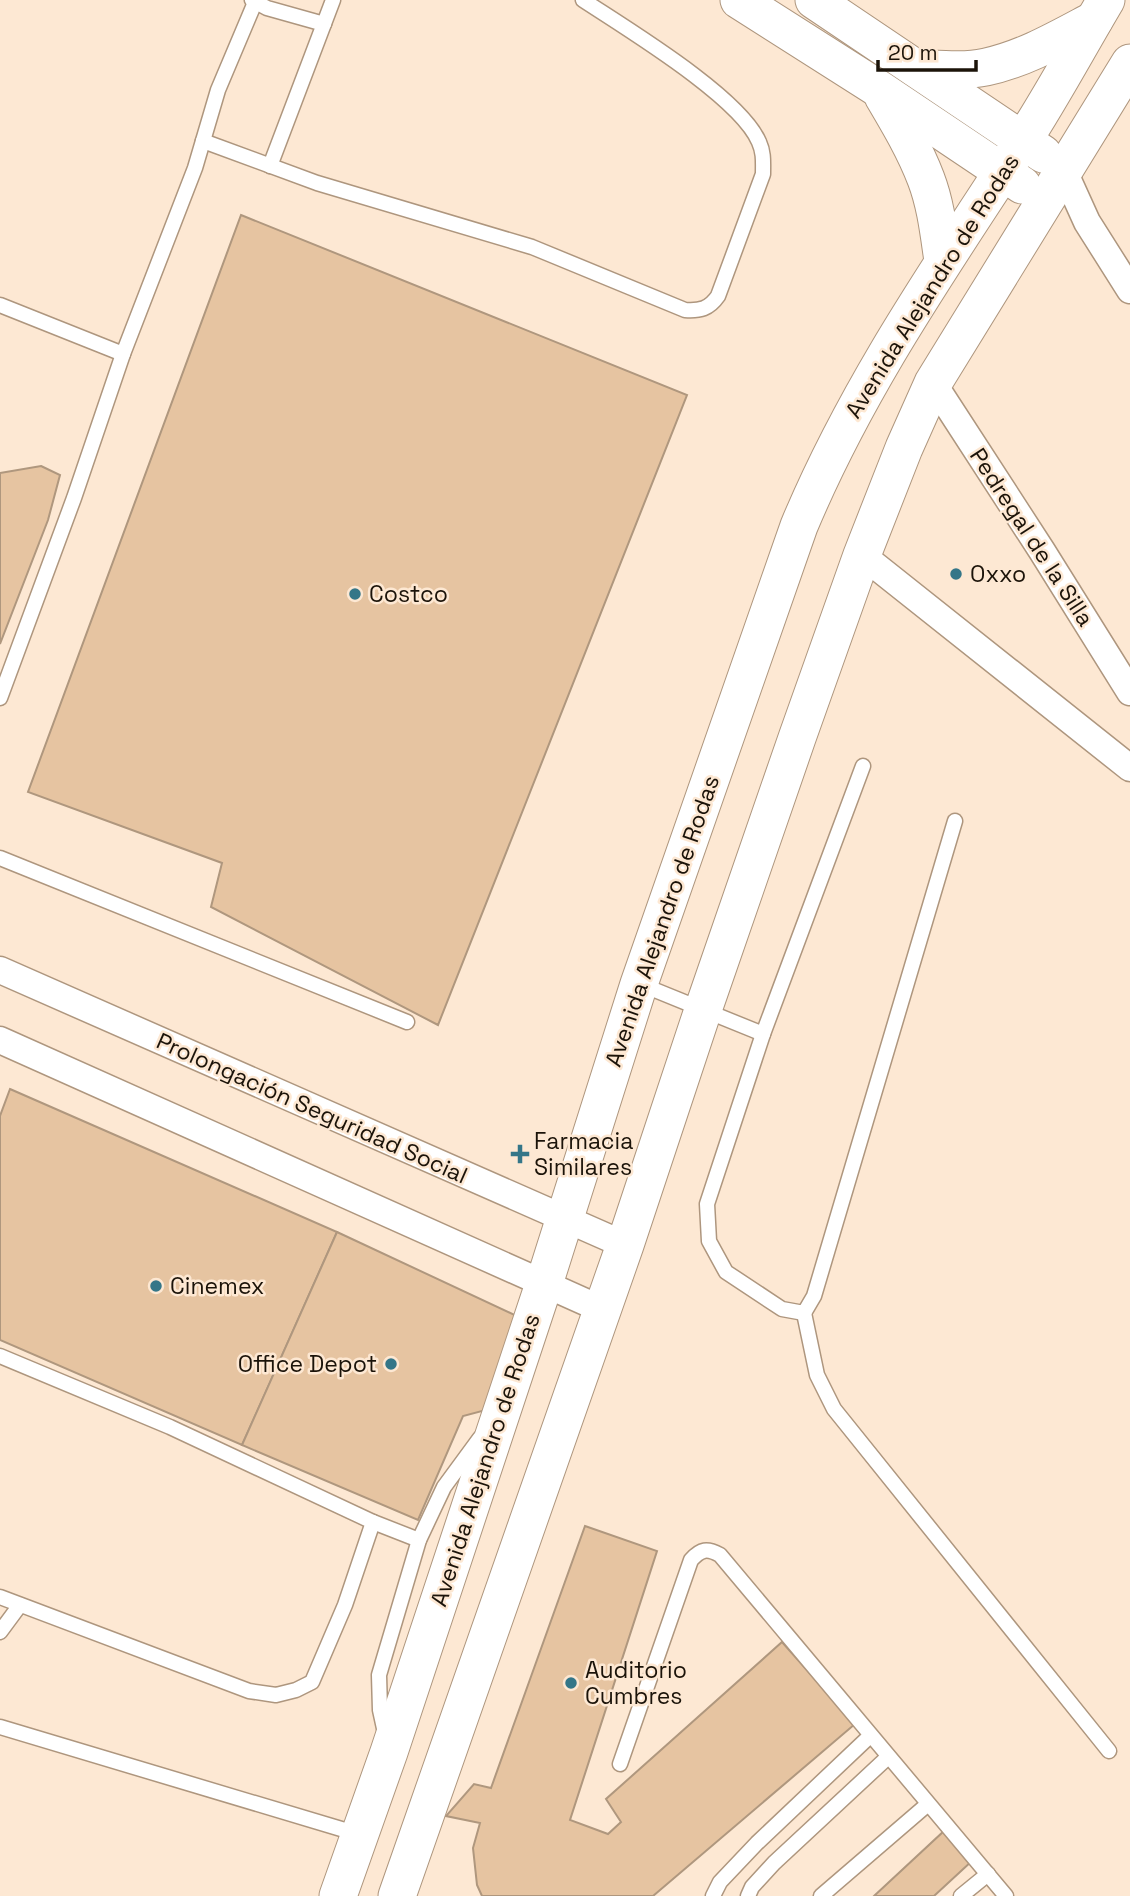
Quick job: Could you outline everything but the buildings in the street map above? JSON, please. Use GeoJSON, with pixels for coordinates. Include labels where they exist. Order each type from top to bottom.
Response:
{"type":"FeatureCollection","features":[{"type":"Feature","properties":{"kind":"street"},"geometry":{"type":"LineString","coordinates":[[739,0],[879,89],[1045,201],[1087,222]]}},
{"type":"Feature","properties":{"kind":"street"},"geometry":{"type":"LineString","coordinates":[[814,0],[1063,169],[1087,222],[1130,290]]}},
{"type":"Feature","properties":{"kind":"street"},"geometry":{"type":"LineString","coordinates":[[916,68],[959,70],[985,67],[1034,51],[1100,10]]}},
{"type":"Feature","properties":{"kind":"street","name":"Avenida Alejandro de Rodas"},"geometry":{"type":"LineString","coordinates":[[338,1896],[389,1752],[544,1284],[639,984],[799,526],[818,481],[874,372],[1023,140],[1100,10]]}},
{"type":"Feature","properties":{"kind":"street"},"geometry":{"type":"LineString","coordinates":[[397,1896],[625,1245],[703,1010],[862,555],[904,448],[933,383],[1130,63]]}},
{"type":"Feature","properties":{"kind":"street"},"geometry":{"type":"LineString","coordinates":[[879,89],[914,150],[927,181],[943,261]]}},
{"type":"Feature","properties":{"kind":"street","name":"Pedregal de la Silla"},"geometry":{"type":"LineString","coordinates":[[933,383],[1130,692]]}},
{"type":"Feature","properties":{"kind":"street"},"geometry":{"type":"LineString","coordinates":[[862,555],[1130,768]]}},
{"type":"Feature","properties":{"kind":"street","name":"Prolongación Seguridad Social"},"geometry":{"type":"LineString","coordinates":[[0,970],[625,1245]]}},
{"type":"Feature","properties":{"kind":"street"},"geometry":{"type":"LineString","coordinates":[[0,1040],[601,1309]]}},
{"type":"Feature","properties":{"kind":"lane"},"geometry":{"type":"LineString","coordinates":[[0,698],[74,498],[123,354],[158,267],[203,141],[218,90],[255,0],[267,8],[324,24]]}},
{"type":"Feature","properties":{"kind":"lane"},"geometry":{"type":"LineString","coordinates":[[270,166],[333,0]]}},
{"type":"Feature","properties":{"kind":"lane"},"geometry":{"type":"LineString","coordinates":[[203,141],[359,196],[532,247],[685,310],[706,309],[718,296],[763,174],[764,156],[759,141],[737,114],[701,81],[583,0]]}},
{"type":"Feature","properties":{"kind":"lane"},"geometry":{"type":"LineString","coordinates":[[0,305],[123,354]]}},
{"type":"Feature","properties":{"kind":"lane"},"geometry":{"type":"LineString","coordinates":[[804,1313],[782,1309],[726,1272],[709,1241],[707,1204],[763,1034],[863,766]]}},
{"type":"Feature","properties":{"kind":"lane"},"geometry":{"type":"LineString","coordinates":[[955,821],[814,1296],[804,1313],[817,1375],[834,1409],[1109,1751]]}},
{"type":"Feature","properties":{"kind":"lane"},"geometry":{"type":"LineString","coordinates":[[0,858],[407,1022]]}},
{"type":"Feature","properties":{"kind":"lane"},"geometry":{"type":"LineString","coordinates":[[639,984],[763,1034]]}},
{"type":"Feature","properties":{"kind":"lane"},"geometry":{"type":"LineString","coordinates":[[0,1356],[170,1427],[373,1522],[419,1540]]}},
{"type":"Feature","properties":{"kind":"lane"},"geometry":{"type":"LineString","coordinates":[[389,1752],[380,1710],[379,1675],[419,1540],[444,1487],[499,1416]]}},
{"type":"Feature","properties":{"kind":"lane"},"geometry":{"type":"LineString","coordinates":[[0,1597],[249,1691],[276,1695],[312,1682],[345,1605],[373,1522]]}},
{"type":"Feature","properties":{"kind":"lane"},"geometry":{"type":"LineString","coordinates":[[620,1764],[691,1560],[704,1550],[711,1550],[720,1555],[1006,1896]]}},
{"type":"Feature","properties":{"kind":"lane"},"geometry":{"type":"LineString","coordinates":[[0,1632],[20,1605]]}},
{"type":"Feature","properties":{"kind":"lane"},"geometry":{"type":"LineString","coordinates":[[0,1727],[358,1834]]}},
{"type":"Feature","properties":{"kind":"lane"},"geometry":{"type":"LineString","coordinates":[[713,1896],[720,1882],[757,1843],[870,1736]]}},
{"type":"Feature","properties":{"kind":"lane"},"geometry":{"type":"LineString","coordinates":[[747,1896],[774,1863],[888,1757]]}},
{"type":"Feature","properties":{"kind":"lane"},"geometry":{"type":"LineString","coordinates":[[821,1896],[928,1804]]}},
{"type":"Feature","properties":{"kind":"lane"},"geometry":{"type":"LineString","coordinates":[[961,1896],[988,1874]]}},
{"type":"Feature","properties":{"kind":"place","name":"Oxxo"},"geometry":{"type":"Point","coordinates":[956,574]}},
{"type":"Feature","properties":{"kind":"place","name":"Costco"},"geometry":{"type":"Point","coordinates":[355,594]}},
{"type":"Feature","properties":{"kind":"place","name":"Farmacia Similares"},"geometry":{"type":"Point","coordinates":[520,1154]}},
{"type":"Feature","properties":{"kind":"place","name":"Cinemex"},"geometry":{"type":"Point","coordinates":[156,1286]}},
{"type":"Feature","properties":{"kind":"place","name":"Office Depot"},"geometry":{"type":"Point","coordinates":[391,1364]}},
{"type":"Feature","properties":{"kind":"place","name":"Auditorio Cumbres"},"geometry":{"type":"Point","coordinates":[571,1683]}}]}
